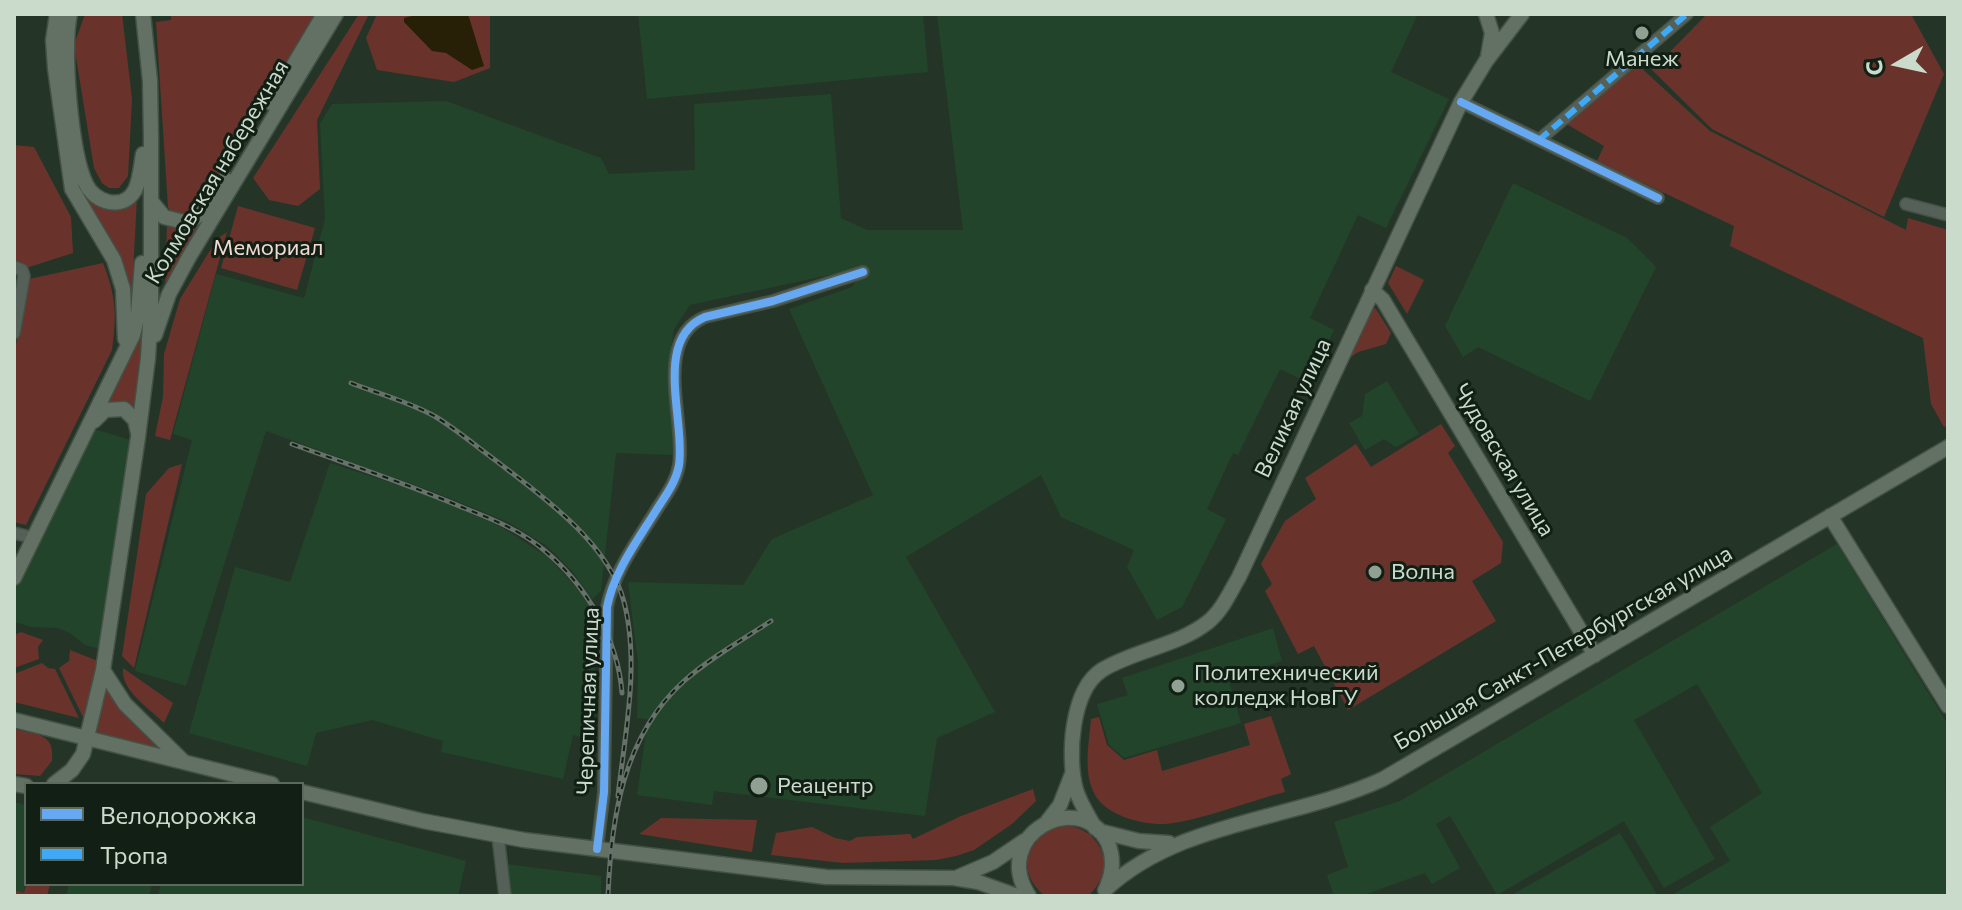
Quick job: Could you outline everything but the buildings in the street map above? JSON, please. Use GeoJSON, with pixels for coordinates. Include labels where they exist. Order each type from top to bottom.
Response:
{"type":"FeatureCollection","features":[{"type":"Feature","properties":{"kind":"main road","name":"Колмовская набережная"},"geometry":{"type":"LineString","coordinates":[[57,14],[53,40],[55,68],[72,189],[114,260],[123,289],[126,326],[123,357]]}},
{"type":"Feature","properties":{"kind":"main road"},"geometry":{"type":"LineString","coordinates":[[70,14],[66,29],[67,73],[85,182],[97,199],[116,203],[125,200],[134,191],[143,154]]}},
{"type":"Feature","properties":{"kind":"main road","name":"Колмовская набережная"},"geometry":{"type":"LineString","coordinates":[[151,200],[157,210],[171,220],[188,223],[196,218],[219,189],[324,14]]}},
{"type":"Feature","properties":{"kind":"main road","name":"Колмовская набережная"},"geometry":{"type":"LineString","coordinates":[[148,358],[162,310],[189,257],[336,14]]}},
{"type":"Feature","properties":{"kind":"main road"},"geometry":{"type":"LineString","coordinates":[[1486,14],[1492,41],[1486,61]]}},
{"type":"Feature","properties":{"kind":"main road","name":"Великая улица"},"geometry":{"type":"LineString","coordinates":[[1073,771],[1075,720],[1082,696],[1091,680],[1105,669],[1205,625],[1225,602],[1461,102],[1486,61],[1522,14]]}},
{"type":"Feature","properties":{"kind":"main road"},"geometry":{"type":"LineString","coordinates":[[57,782],[72,770],[85,746],[103,670],[148,358],[150,81],[140,17]]}},
{"type":"Feature","properties":{"kind":"main road"},"geometry":{"type":"LineString","coordinates":[[14,578],[123,357],[138,314],[143,154],[140,17]]}},
{"type":"Feature","properties":{"kind":"main road","name":"Чудовская улица"},"geometry":{"type":"LineString","coordinates":[[1372,290],[1383,300],[1595,655]]}},
{"type":"Feature","properties":{"kind":"main road"},"geometry":{"type":"LineString","coordinates":[[90,424],[105,410],[124,409],[135,420],[138,437]]}},
{"type":"Feature","properties":{"kind":"main road","name":"Большая Санкт-Петербургская улица"},"geometry":{"type":"LineString","coordinates":[[1102,894],[1143,859],[1180,842],[1314,804],[1376,782],[1948,447]]}},
{"type":"Feature","properties":{"kind":"main road"},"geometry":{"type":"LineString","coordinates":[[1830,516],[1948,706]]}},
{"type":"Feature","properties":{"kind":"main road"},"geometry":{"type":"LineString","coordinates":[[103,670],[125,704],[184,762]]}},
{"type":"Feature","properties":{"kind":"main road"},"geometry":{"type":"LineString","coordinates":[[14,720],[85,746],[112,745],[264,782]]}},
{"type":"Feature","properties":{"kind":"main road"},"geometry":{"type":"LineString","coordinates":[[954,878],[993,862],[1046,823],[1060,805],[1073,771]]}},
{"type":"Feature","properties":{"kind":"main road"},"geometry":{"type":"LineString","coordinates":[[1073,771],[1081,804],[1109,845],[1113,864],[1102,894]]}},
{"type":"Feature","properties":{"kind":"main road"},"geometry":{"type":"LineString","coordinates":[[304,792],[498,836],[826,877],[954,878],[978,882],[1017,896]]}},
{"type":"Feature","properties":{"kind":"main road","name":"Большая Санкт-Петербургская улица"},"geometry":{"type":"LineString","coordinates":[[1046,823],[1057,819],[1075,819],[1097,830],[1144,842],[1180,842]]}},
{"type":"Feature","properties":{"kind":"main road"},"geometry":{"type":"LineString","coordinates":[[1027,838],[1020,853],[1018,871],[1029,896]]}},
{"type":"Feature","properties":{"kind":"street"},"geometry":{"type":"LineString","coordinates":[[1539,140],[1687,14]]}},
{"type":"Feature","properties":{"kind":"street"},"geometry":{"type":"LineString","coordinates":[[1461,102],[1658,198]]}},
{"type":"Feature","properties":{"kind":"street"},"geometry":{"type":"LineString","coordinates":[[1906,204],[1948,215]]}},
{"type":"Feature","properties":{"kind":"street"},"geometry":{"type":"LineString","coordinates":[[14,267],[22,270],[24,276],[14,333]]}},
{"type":"Feature","properties":{"kind":"street","name":"Черепичная улица"},"geometry":{"type":"LineString","coordinates":[[597,849],[604,792],[607,607],[610,592],[623,565],[675,481],[679,462],[676,364],[681,337],[695,321],[705,317],[773,301],[863,272]]}},
{"type":"Feature","properties":{"kind":"street"},"geometry":{"type":"LineString","coordinates":[[14,533],[34,538]]}},
{"type":"Feature","properties":{"kind":"street"},"geometry":{"type":"LineString","coordinates":[[498,836],[505,896]]}},
{"type":"Feature","properties":{"kind":"shaded area"},"geometry":{"type":"Polygon","coordinates":[[[420,14],[468,14],[484,66],[472,70],[446,53],[432,51],[404,22],[404,18],[420,14]]]}},
{"type":"Feature","properties":{"kind":"shaded area"},"geometry":{"type":"Polygon","coordinates":[[[638,14],[923,14],[928,72],[647,99],[638,14]]]}},
{"type":"Feature","properties":{"kind":"shaded area"},"geometry":{"type":"Polygon","coordinates":[[[937,14],[1418,14],[1391,72],[1449,99],[1386,228],[1358,215],[1310,318],[1334,330],[1309,383],[1280,369],[1238,455],[1233,453],[1207,509],[1226,519],[1182,607],[1157,620],[1127,567],[1134,550],[1061,517],[1041,475],[906,557],[995,712],[937,738],[925,816],[714,791],[712,805],[637,795],[648,719],[637,718],[638,662],[628,582],[743,585],[772,539],[873,495],[789,309],[852,287],[866,267],[690,305],[674,329],[671,348],[673,455],[616,453],[601,591],[592,599],[572,571],[547,546],[510,523],[266,431],[186,686],[135,671],[192,440],[173,434],[216,274],[304,298],[325,219],[320,124],[332,104],[446,101],[601,158],[609,174],[695,170],[694,104],[831,94],[841,218],[867,230],[963,230],[937,14]]]}},
{"type":"Feature","properties":{"kind":"shaded area"},"geometry":{"type":"Polygon","coordinates":[[[1513,183],[1627,238],[1656,267],[1590,401],[1478,347],[1463,357],[1445,326],[1513,183]]]}},
{"type":"Feature","properties":{"kind":"shaded area"},"geometry":{"type":"Polygon","coordinates":[[[1387,381],[1419,434],[1396,447],[1384,439],[1365,450],[1349,423],[1362,416],[1365,394],[1387,381]]]}},
{"type":"Feature","properties":{"kind":"shaded area"},"geometry":{"type":"Polygon","coordinates":[[[94,429],[134,441],[101,649],[85,645],[58,628],[32,627],[14,622],[14,587],[94,429]]]}},
{"type":"Feature","properties":{"kind":"shaded area"},"geometry":{"type":"Polygon","coordinates":[[[330,463],[429,495],[503,528],[548,557],[597,610],[592,740],[573,735],[563,779],[441,752],[443,741],[372,720],[316,733],[307,766],[189,733],[235,567],[290,582],[330,463]]]}},
{"type":"Feature","properties":{"kind":"shaded area"},"geometry":{"type":"Polygon","coordinates":[[[1837,544],[1948,725],[1945,770],[1948,896],[1670,896],[1730,861],[1710,827],[1762,793],[1697,684],[1634,720],[1715,859],[1664,888],[1624,821],[1497,895],[1450,816],[1436,824],[1460,868],[1432,884],[1425,873],[1361,896],[1334,896],[1327,875],[1348,867],[1334,822],[1400,801],[1837,544]]]}},
{"type":"Feature","properties":{"kind":"shaded area","name":"Политехнический колледж НовГУ"},"geometry":{"type":"Polygon","coordinates":[[[1273,628],[1282,661],[1228,678],[1241,723],[1124,758],[1109,745],[1097,704],[1128,695],[1122,678],[1273,628]]]}},
{"type":"Feature","properties":{"kind":"shaded area"},"geometry":{"type":"Polygon","coordinates":[[[14,802],[24,804],[24,893],[14,890],[14,802]]]}},
{"type":"Feature","properties":{"kind":"shaded area"},"geometry":{"type":"Polygon","coordinates":[[[304,818],[466,861],[458,896],[158,896],[160,886],[304,886],[304,818]]]}},
{"type":"Feature","properties":{"kind":"shaded area"},"geometry":{"type":"Polygon","coordinates":[[[1620,833],[1658,896],[1510,896],[1620,833]]]}},
{"type":"Feature","properties":{"kind":"shaded area"},"geometry":{"type":"Polygon","coordinates":[[[506,864],[601,876],[601,896],[509,896],[506,864]]]}},
{"type":"Feature","properties":{"kind":"shaded area"},"geometry":{"type":"Polygon","coordinates":[[[68,886],[152,886],[149,896],[66,896],[68,886]]]}},
{"type":"Feature","properties":{"kind":"green space"},"geometry":{"type":"Polygon","coordinates":[[[85,14],[122,14],[132,99],[128,176],[119,188],[109,188],[102,183],[94,168],[74,45],[85,14]]]}},
{"type":"Feature","properties":{"kind":"green space"},"geometry":{"type":"Polygon","coordinates":[[[171,14],[319,14],[217,186],[189,218],[173,215],[168,207],[156,22],[171,20],[171,14]]]}},
{"type":"Feature","properties":{"kind":"green space"},"geometry":{"type":"Polygon","coordinates":[[[359,14],[369,14],[317,120],[320,189],[298,206],[269,200],[253,178],[359,14]]]}},
{"type":"Feature","properties":{"kind":"green space"},"geometry":{"type":"Polygon","coordinates":[[[377,14],[490,14],[490,68],[454,82],[377,70],[366,38],[377,14]]]}},
{"type":"Feature","properties":{"kind":"green space"},"geometry":{"type":"Polygon","coordinates":[[[1707,14],[1911,14],[1944,74],[1884,217],[1712,129],[1652,70],[1707,14]]]}},
{"type":"Feature","properties":{"kind":"green space"},"geometry":{"type":"Polygon","coordinates":[[[1638,65],[1710,131],[1906,230],[1908,218],[1948,230],[1948,425],[1944,427],[1931,404],[1923,338],[1730,246],[1734,226],[1597,161],[1604,146],[1563,122],[1638,65]]]}},
{"type":"Feature","properties":{"kind":"green space"},"geometry":{"type":"Polygon","coordinates":[[[14,145],[34,147],[71,217],[73,253],[26,268],[14,263],[14,145]]]}},
{"type":"Feature","properties":{"kind":"green space"},"geometry":{"type":"Polygon","coordinates":[[[80,190],[97,202],[137,197],[132,293],[117,249],[80,190]]]}},
{"type":"Feature","properties":{"kind":"green space","name":"Мемориал"},"geometry":{"type":"Polygon","coordinates":[[[238,206],[315,228],[297,290],[221,268],[238,206]]]}},
{"type":"Feature","properties":{"kind":"green space"},"geometry":{"type":"Polygon","coordinates":[[[208,219],[165,296],[167,222],[192,226],[208,219]]]}},
{"type":"Feature","properties":{"kind":"green space"},"geometry":{"type":"Polygon","coordinates":[[[227,232],[170,440],[155,436],[163,397],[164,354],[180,299],[217,239],[227,232]]]}},
{"type":"Feature","properties":{"kind":"green space"},"geometry":{"type":"Polygon","coordinates":[[[103,263],[114,306],[112,350],[26,525],[14,522],[14,354],[29,279],[103,263]]]}},
{"type":"Feature","properties":{"kind":"green space"},"geometry":{"type":"Polygon","coordinates":[[[1396,266],[1424,280],[1407,314],[1388,283],[1396,266]]]}},
{"type":"Feature","properties":{"kind":"green space"},"geometry":{"type":"Polygon","coordinates":[[[1370,307],[1376,309],[1391,333],[1386,344],[1358,352],[1340,365],[1370,307]]]}},
{"type":"Feature","properties":{"kind":"green space"},"geometry":{"type":"Polygon","coordinates":[[[142,331],[136,413],[127,404],[109,403],[142,331]]]}},
{"type":"Feature","properties":{"kind":"green space","name":"Волна"},"geometry":{"type":"Polygon","coordinates":[[[1441,424],[1455,446],[1448,453],[1503,542],[1501,563],[1472,581],[1496,621],[1348,710],[1314,646],[1298,654],[1265,591],[1272,584],[1261,564],[1285,521],[1316,499],[1305,478],[1356,444],[1371,467],[1441,424]]]}},
{"type":"Feature","properties":{"kind":"green space"},"geometry":{"type":"Polygon","coordinates":[[[182,464],[134,668],[122,656],[146,494],[169,468],[182,464]]]}},
{"type":"Feature","properties":{"kind":"green space"},"geometry":{"type":"Polygon","coordinates":[[[21,632],[43,640],[38,647],[39,659],[14,668],[14,635],[21,632]]]}},
{"type":"Feature","properties":{"kind":"green space"},"geometry":{"type":"Polygon","coordinates":[[[70,650],[98,661],[84,719],[59,668],[69,661],[70,650]]]}},
{"type":"Feature","properties":{"kind":"green space"},"geometry":{"type":"Polygon","coordinates":[[[42,663],[55,669],[79,718],[14,702],[14,674],[42,663]]]}},
{"type":"Feature","properties":{"kind":"green space"},"geometry":{"type":"Polygon","coordinates":[[[123,668],[173,703],[164,723],[131,691],[123,676],[123,668]]]}},
{"type":"Feature","properties":{"kind":"green space"},"geometry":{"type":"Polygon","coordinates":[[[105,689],[166,753],[96,735],[105,689]]]}},
{"type":"Feature","properties":{"kind":"green space"},"geometry":{"type":"Polygon","coordinates":[[[1271,716],[1291,774],[1281,779],[1285,792],[1209,815],[1165,824],[1146,823],[1115,813],[1094,793],[1088,766],[1091,719],[1099,717],[1107,745],[1124,760],[1157,750],[1162,771],[1250,745],[1244,724],[1271,716]]]}},
{"type":"Feature","properties":{"kind":"green space"},"geometry":{"type":"Polygon","coordinates":[[[14,729],[42,736],[50,745],[52,761],[40,776],[14,774],[14,729]]]}},
{"type":"Feature","properties":{"kind":"green space"},"geometry":{"type":"Polygon","coordinates":[[[1033,789],[1036,801],[1012,824],[974,850],[956,856],[936,860],[843,863],[771,855],[776,833],[812,827],[850,841],[857,837],[910,834],[913,839],[961,816],[1033,789]]]}},
{"type":"Feature","properties":{"kind":"green space"},"geometry":{"type":"Polygon","coordinates":[[[661,818],[757,820],[752,852],[639,834],[661,818]]]}},
{"type":"Feature","properties":{"kind":"green space"},"geometry":{"type":"Polygon","coordinates":[[[1058,826],[1085,831],[1101,849],[1103,873],[1088,896],[1045,896],[1030,877],[1027,867],[1032,848],[1038,839],[1058,826]]]}},
{"type":"Feature","properties":{"kind":"green space"},"geometry":{"type":"Polygon","coordinates":[[[26,886],[50,886],[47,896],[14,896],[14,890],[24,893],[26,886]]]}},
{"type":"Feature","properties":{"kind":"railway"},"geometry":{"type":"LineString","coordinates":[[351,383],[416,407],[451,427],[552,505],[589,540],[604,560],[624,602],[631,650],[630,699],[618,796]]}},
{"type":"Feature","properties":{"kind":"railway"},"geometry":{"type":"LineString","coordinates":[[292,444],[443,499],[527,537],[574,580],[597,614],[614,653],[622,693]]}},
{"type":"Feature","properties":{"kind":"railway"},"geometry":{"type":"LineString","coordinates":[[608,896],[617,808],[624,780],[647,727],[663,703],[684,681],[771,621]]}},
{"type":"Feature","properties":{"kind":"marked path"},"geometry":{"type":"LineString","coordinates":[[1539,140],[1687,14]]}},
{"type":"Feature","properties":{"kind":"cycle path"},"geometry":{"type":"LineString","coordinates":[[1461,102],[1658,198]]}},
{"type":"Feature","properties":{"kind":"cycle path"},"geometry":{"type":"LineString","coordinates":[[597,849],[604,792],[607,607],[621,568],[678,471],[680,447],[675,362],[680,343],[689,328],[705,317],[773,301],[863,272]]}},
{"type":"Feature","properties":{"kind":"place","name":"Манеж"},"geometry":{"type":"Point","coordinates":[1642,33]}},
{"type":"Feature","properties":{"kind":"place","name":"Волна"},"geometry":{"type":"Point","coordinates":[1375,572]}},
{"type":"Feature","properties":{"kind":"place","name":"Политехнический колледж НовГУ"},"geometry":{"type":"Point","coordinates":[1178,686]}},
{"type":"Feature","properties":{"kind":"place","name":"Реацентр"},"geometry":{"type":"Point","coordinates":[759,786]}}]}
